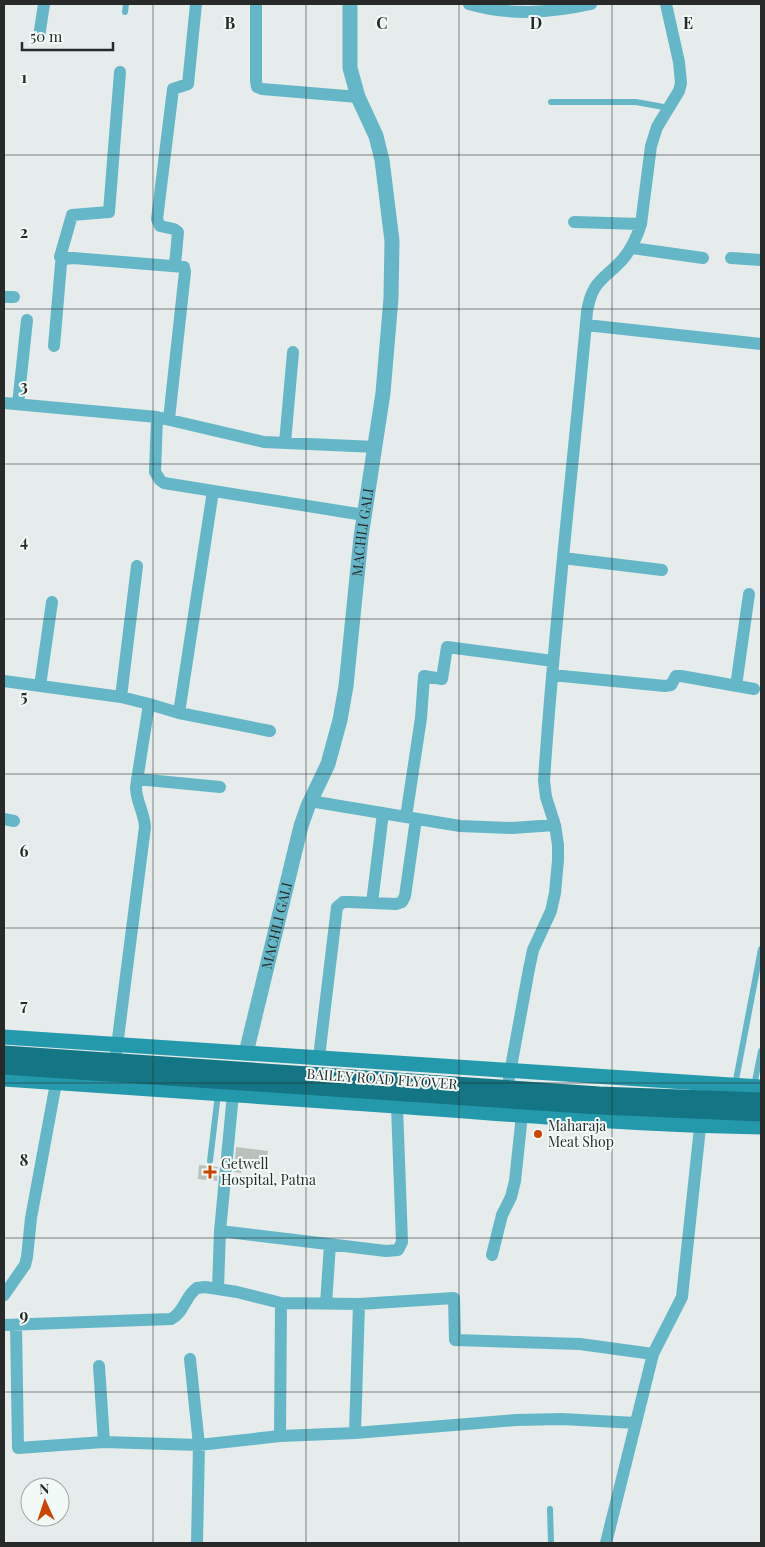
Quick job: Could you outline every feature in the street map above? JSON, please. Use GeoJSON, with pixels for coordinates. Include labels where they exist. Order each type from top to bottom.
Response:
{"type":"FeatureCollection","features":[{"type":"Feature","properties":{"kind":"highway","name":"BAILEY ROAD FLYOVER"},"geometry":{"type":"LineString","coordinates":[[4,1053],[599,1094],[759,1091]]}},
{"type":"Feature","properties":{"kind":"highway","name":"BAILEY ROAD FLYOVER"},"geometry":{"type":"LineString","coordinates":[[4,1067],[599,1107],[761,1114]]}},
{"type":"Feature","properties":{"kind":"main road"},"geometry":{"type":"LineString","coordinates":[[4,1037],[735,1085],[759,1091]]}},
{"type":"Feature","properties":{"kind":"main road"},"geometry":{"type":"LineString","coordinates":[[218,1093],[222,1052]]}},
{"type":"Feature","properties":{"kind":"main road"},"geometry":{"type":"LineString","coordinates":[[4,1079],[503,1114],[761,1127]]}},
{"type":"Feature","properties":{"kind":"street"},"geometry":{"type":"LineString","coordinates":[[39,37],[44,4]]}},
{"type":"Feature","properties":{"kind":"street"},"geometry":{"type":"LineString","coordinates":[[175,265],[178,232],[174,229],[160,226],[157,219],[173,89],[188,84],[196,4]]}},
{"type":"Feature","properties":{"kind":"street"},"geometry":{"type":"LineString","coordinates":[[256,4],[257,87],[358,97]]}},
{"type":"Feature","properties":{"kind":"street","name":"MACHLI GALI"},"geometry":{"type":"LineString","coordinates":[[246,1053],[301,826],[310,801],[328,764],[343,703],[361,537],[383,393],[391,298],[392,241],[382,160],[376,136],[358,97],[350,68],[350,4]]}},
{"type":"Feature","properties":{"kind":"street"},"geometry":{"type":"LineString","coordinates":[[469,4],[498,11],[522,12],[549,12],[591,4]]}},
{"type":"Feature","properties":{"kind":"street"},"geometry":{"type":"LineString","coordinates":[[503,1114],[529,968],[536,945],[549,917],[555,893],[558,860],[555,825],[546,797],[544,781],[553,661],[589,299],[593,289],[632,248],[641,224],[651,146],[657,127],[679,91],[681,73],[666,4]]}},
{"type":"Feature","properties":{"kind":"street"},"geometry":{"type":"LineString","coordinates":[[120,72],[109,212],[72,215],[60,257],[175,265],[183,266],[186,270],[155,466],[157,477],[164,483],[364,515]]}},
{"type":"Feature","properties":{"kind":"street"},"geometry":{"type":"LineString","coordinates":[[574,222],[641,224]]}},
{"type":"Feature","properties":{"kind":"street"},"geometry":{"type":"LineString","coordinates":[[632,248],[703,258]]}},
{"type":"Feature","properties":{"kind":"street"},"geometry":{"type":"LineString","coordinates":[[54,346],[62,264],[63,259],[68,258]]}},
{"type":"Feature","properties":{"kind":"street"},"geometry":{"type":"LineString","coordinates":[[731,258],[761,260]]}},
{"type":"Feature","properties":{"kind":"street"},"geometry":{"type":"LineString","coordinates":[[18,404],[27,320]]}},
{"type":"Feature","properties":{"kind":"street"},"geometry":{"type":"LineString","coordinates":[[586,325],[761,344]]}},
{"type":"Feature","properties":{"kind":"street"},"geometry":{"type":"LineString","coordinates":[[285,443],[293,352]]}},
{"type":"Feature","properties":{"kind":"street"},"geometry":{"type":"LineString","coordinates":[[4,403],[163,418],[264,442],[376,447]]}},
{"type":"Feature","properties":{"kind":"street"},"geometry":{"type":"LineString","coordinates":[[180,713],[213,491]]}},
{"type":"Feature","properties":{"kind":"street"},"geometry":{"type":"LineString","coordinates":[[563,558],[662,570]]}},
{"type":"Feature","properties":{"kind":"street"},"geometry":{"type":"LineString","coordinates":[[120,697],[137,566]]}},
{"type":"Feature","properties":{"kind":"street"},"geometry":{"type":"LineString","coordinates":[[736,686],[749,594]]}},
{"type":"Feature","properties":{"kind":"street"},"geometry":{"type":"LineString","coordinates":[[40,686],[52,602]]}},
{"type":"Feature","properties":{"kind":"street"},"geometry":{"type":"LineString","coordinates":[[319,1057],[337,907],[343,902],[396,904],[404,900],[424,676],[442,679],[446,647],[553,661]]}},
{"type":"Feature","properties":{"kind":"street"},"geometry":{"type":"LineString","coordinates":[[552,675],[665,686],[671,684],[675,677],[679,676],[754,689]]}},
{"type":"Feature","properties":{"kind":"street"},"geometry":{"type":"LineString","coordinates":[[4,681],[120,697],[180,713],[270,731]]}},
{"type":"Feature","properties":{"kind":"street"},"geometry":{"type":"LineString","coordinates":[[112,1086],[145,827],[143,811],[136,793],[148,704]]}},
{"type":"Feature","properties":{"kind":"street"},"geometry":{"type":"LineString","coordinates":[[137,779],[220,787]]}},
{"type":"Feature","properties":{"kind":"street"},"geometry":{"type":"LineString","coordinates":[[310,801],[475,828],[555,825]]}},
{"type":"Feature","properties":{"kind":"street"},"geometry":{"type":"LineString","coordinates":[[372,902],[383,813]]}},
{"type":"Feature","properties":{"kind":"street"},"geometry":{"type":"LineString","coordinates":[[4,1295],[25,1265],[27,1258],[31,1218],[56,1083]]}},
{"type":"Feature","properties":{"kind":"street"},"geometry":{"type":"LineString","coordinates":[[606,1543],[653,1354],[682,1297],[701,1125],[700,1083]]}},
{"type":"Feature","properties":{"kind":"street"},"geometry":{"type":"LineString","coordinates":[[218,1289],[220,1231],[233,1094]]}},
{"type":"Feature","properties":{"kind":"street"},"geometry":{"type":"LineString","coordinates":[[220,1231],[386,1251],[394,1251],[401,1247],[398,1106]]}},
{"type":"Feature","properties":{"kind":"street"},"geometry":{"type":"LineString","coordinates":[[492,1255],[502,1215],[511,1197],[515,1181],[522,1115]]}},
{"type":"Feature","properties":{"kind":"street"},"geometry":{"type":"LineString","coordinates":[[326,1304],[330,1244]]}},
{"type":"Feature","properties":{"kind":"street"},"geometry":{"type":"LineString","coordinates":[[636,1423],[562,1419],[516,1420],[355,1433],[280,1436],[199,1445],[104,1442],[18,1448],[10,1325],[170,1319],[176,1317],[186,1298],[197,1288],[218,1289],[281,1303],[359,1304],[454,1298],[455,1340],[580,1344],[653,1354]]}},
{"type":"Feature","properties":{"kind":"street"},"geometry":{"type":"LineString","coordinates":[[280,1436],[281,1303]]}},
{"type":"Feature","properties":{"kind":"street"},"geometry":{"type":"LineString","coordinates":[[355,1433],[359,1304]]}},
{"type":"Feature","properties":{"kind":"street"},"geometry":{"type":"LineString","coordinates":[[190,1359],[199,1445],[197,1543]]}},
{"type":"Feature","properties":{"kind":"street"},"geometry":{"type":"LineString","coordinates":[[99,1366],[104,1442]]}},
{"type":"Feature","properties":{"kind":"lane"},"geometry":{"type":"LineString","coordinates":[[125,12],[126,4]]}},
{"type":"Feature","properties":{"kind":"lane"},"geometry":{"type":"LineString","coordinates":[[551,102],[636,102],[669,108]]}},
{"type":"Feature","properties":{"kind":"lane"},"geometry":{"type":"LineString","coordinates":[[735,1085],[761,949]]}},
{"type":"Feature","properties":{"kind":"lane"},"geometry":{"type":"LineString","coordinates":[[759,1091],[761,1051]]}},
{"type":"Feature","properties":{"kind":"lane"},"geometry":{"type":"LineString","coordinates":[[210,1161],[218,1093]]}},
{"type":"Feature","properties":{"kind":"lane"},"geometry":{"type":"LineString","coordinates":[[550,1509],[551,1543]]}},
{"type":"Feature","properties":{"kind":"building"},"geometry":{"type":"Polygon","coordinates":[[[236,1147],[268,1151],[267,1165],[243,1161],[241,1173],[234,1172],[236,1147]]]}},
{"type":"Feature","properties":{"kind":"building"},"geometry":{"type":"Polygon","coordinates":[[[199,1165],[218,1167],[217,1181],[198,1179],[199,1165]]]}},
{"type":"Feature","properties":{"kind":"place","name":"Maharaja Meat Shop"},"geometry":{"type":"Point","coordinates":[538,1134]}},
{"type":"Feature","properties":{"kind":"place","name":"Getwell Hospital, Patna"},"geometry":{"type":"Point","coordinates":[210,1172]}}]}
